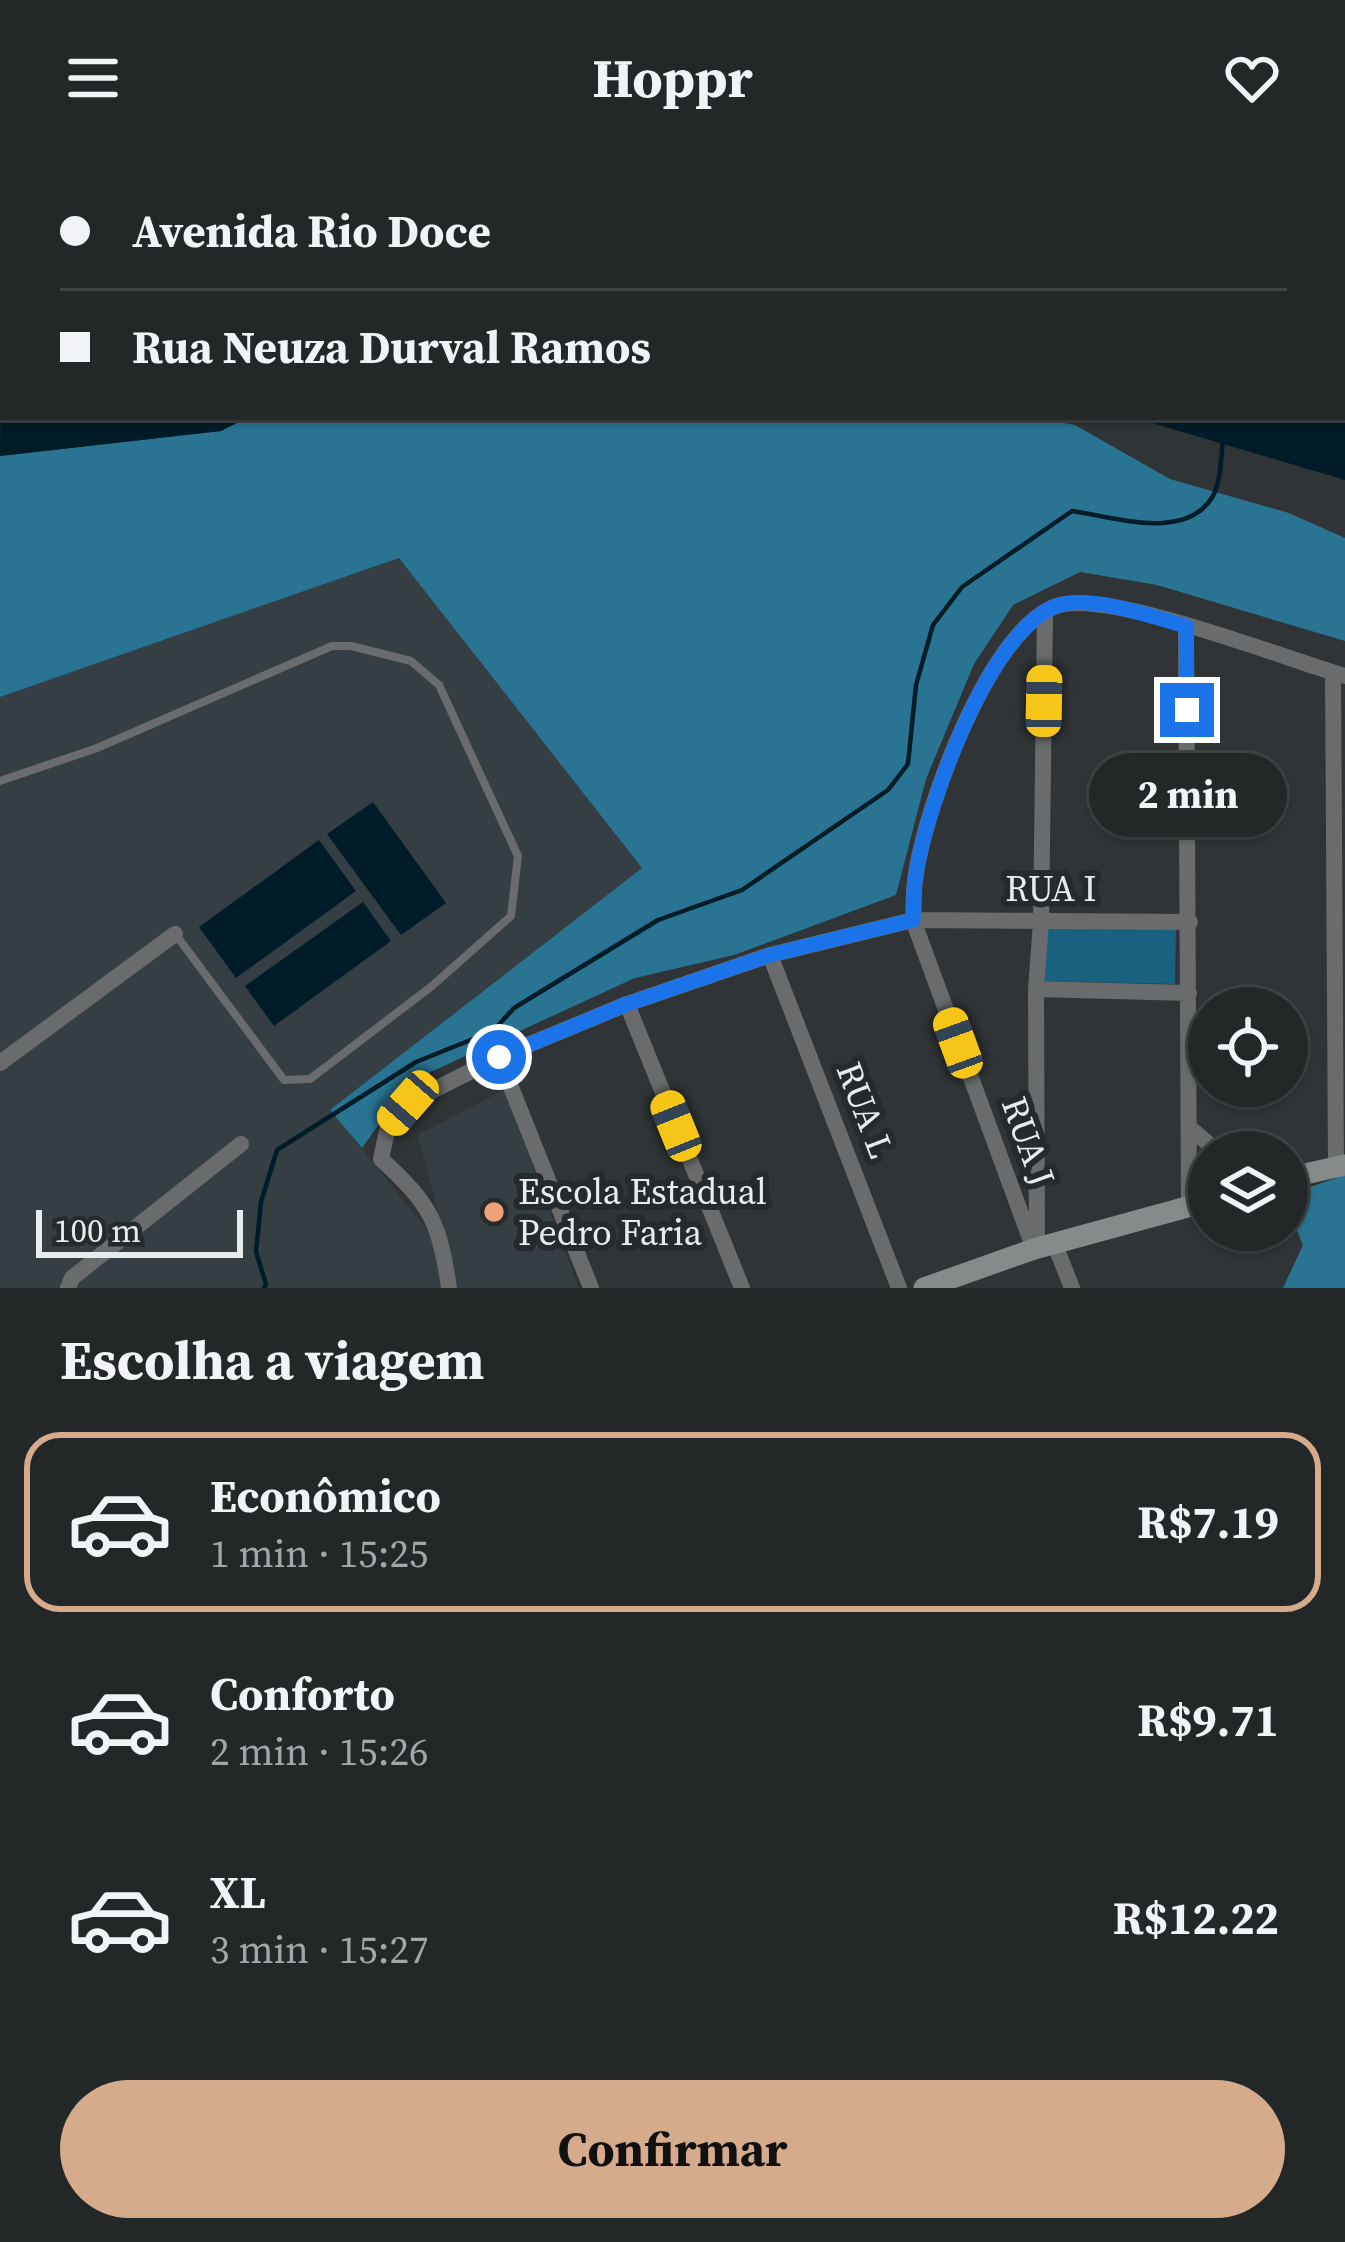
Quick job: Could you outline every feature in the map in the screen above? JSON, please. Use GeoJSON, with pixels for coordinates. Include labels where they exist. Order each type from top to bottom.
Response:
{"type":"FeatureCollection","features":[{"type":"Feature","properties":{"kind":"main road"},"geometry":{"type":"LineString","coordinates":[[1308,1173],[1340,1165]]}},
{"type":"Feature","properties":{"kind":"main road"},"geometry":{"type":"LineString","coordinates":[[924,1288],[1042,1248],[1188,1207]]}},
{"type":"Feature","properties":{"kind":"street"},"geometry":{"type":"LineString","coordinates":[[913,920],[916,871],[942,781],[975,698],[1016,638],[1060,605],[1106,605],[1339,675],[1340,1165]]}},
{"type":"Feature","properties":{"kind":"street"},"geometry":{"type":"LineString","coordinates":[[1042,1248],[1036,988],[1045,614]]}},
{"type":"Feature","properties":{"kind":"street"},"geometry":{"type":"LineString","coordinates":[[1186,626],[1190,987]]}},
{"type":"Feature","properties":{"kind":"street","name":"RUA I"},"geometry":{"type":"LineString","coordinates":[[449,1288],[440,1232],[416,1192],[381,1159],[388,1126],[408,1103],[499,1057],[627,1004],[770,955],[913,920],[1190,922]]}},
{"type":"Feature","properties":{"kind":"street","name":"RUA J"},"geometry":{"type":"LineString","coordinates":[[913,920],[1042,1248],[1072,1288]]}},
{"type":"Feature","properties":{"kind":"street"},"geometry":{"type":"LineString","coordinates":[[0,1063],[175,934]]}},
{"type":"Feature","properties":{"kind":"street","name":"RUA L"},"geometry":{"type":"LineString","coordinates":[[770,955],[899,1288]]}},
{"type":"Feature","properties":{"kind":"street"},"geometry":{"type":"LineString","coordinates":[[1036,988],[1188,993]]}},
{"type":"Feature","properties":{"kind":"street"},"geometry":{"type":"LineString","coordinates":[[627,1004],[742,1288]]}},
{"type":"Feature","properties":{"kind":"street"},"geometry":{"type":"LineString","coordinates":[[499,1057],[591,1288]]}},
{"type":"Feature","properties":{"kind":"street"},"geometry":{"type":"LineString","coordinates":[[1189,1107],[1190,1131]]}},
{"type":"Feature","properties":{"kind":"street"},"geometry":{"type":"LineString","coordinates":[[1189,1126],[1195,1131]]}},
{"type":"Feature","properties":{"kind":"street"},"geometry":{"type":"LineString","coordinates":[[68,1288],[72,1278],[241,1144]]}},
{"type":"Feature","properties":{"kind":"lane"},"geometry":{"type":"LineString","coordinates":[[0,781],[97,748],[332,646],[352,646],[411,662],[439,685],[518,856],[511,916],[432,986],[310,1079],[284,1081],[175,934]]}},
{"type":"Feature","properties":{"kind":"shaded area"},"geometry":{"type":"Polygon","coordinates":[[[0,420],[242,420],[221,431],[0,456],[0,420]]]}},
{"type":"Feature","properties":{"kind":"shaded area"},"geometry":{"type":"Polygon","coordinates":[[[242,420],[1048,420],[1075,425],[1170,479],[1289,513],[1345,538],[1345,641],[1157,585],[1080,572],[1013,605],[974,664],[926,779],[896,895],[734,955],[635,978],[409,1082],[362,1148],[330,1110],[642,868],[399,558],[0,697],[0,456],[221,431],[242,420]]]}},
{"type":"Feature","properties":{"kind":"shaded area"},"geometry":{"type":"Polygon","coordinates":[[[1142,420],[1345,420],[1345,480],[1142,420]]]}},
{"type":"Feature","properties":{"kind":"shaded area"},"geometry":{"type":"Polygon","coordinates":[[[400,558],[642,868],[331,1110],[432,1236],[441,1288],[0,1288],[0,697],[400,558]]]}},
{"type":"Feature","properties":{"kind":"shaded area"},"geometry":{"type":"Polygon","coordinates":[[[373,802],[446,903],[401,935],[327,834],[373,802]]]}},
{"type":"Feature","properties":{"kind":"shaded area"},"geometry":{"type":"Polygon","coordinates":[[[319,840],[356,891],[236,978],[199,927],[319,840]]]}},
{"type":"Feature","properties":{"kind":"shaded area"},"geometry":{"type":"Polygon","coordinates":[[[363,902],[391,941],[274,1026],[245,986],[363,902]]]}},
{"type":"Feature","properties":{"kind":"shaded area"},"geometry":{"type":"Polygon","coordinates":[[[1046,925],[1176,928],[1175,984],[1045,981],[1046,925]]]}},
{"type":"Feature","properties":{"kind":"shaded area","name":"Escola Estadual Pedro Faria"},"geometry":{"type":"Polygon","coordinates":[[[504,1090],[579,1288],[457,1288],[418,1135],[504,1090]]]}},
{"type":"Feature","properties":{"kind":"shaded area"},"geometry":{"type":"Polygon","coordinates":[[[1345,1175],[1345,1288],[1283,1288],[1300,1251],[1308,1251],[1308,1188],[1345,1175]]]}},
{"type":"Feature","properties":{"kind":"waterway"},"geometry":{"type":"LineString","coordinates":[[264,1288],[256,1252],[261,1202],[277,1150],[416,1062],[493,1031],[514,1008],[658,920],[742,890],[888,790],[908,764],[916,685],[933,625],[962,587],[1072,511],[1148,523],[1186,519],[1201,510],[1216,490],[1223,440]]}},
{"type":"Feature","properties":{"kind":"place","name":"Escola Estadual Pedro Faria"},"geometry":{"type":"Point","coordinates":[494,1212]}},
{"type":"Feature","properties":{"kind":"route"},"geometry":{"type":"LineString","coordinates":[[499,1057],[627,1004],[770,955],[913,920],[916,871],[942,781],[975,698],[1016,638],[1060,605],[1106,605],[1186,626],[1187,710]]}}]}
